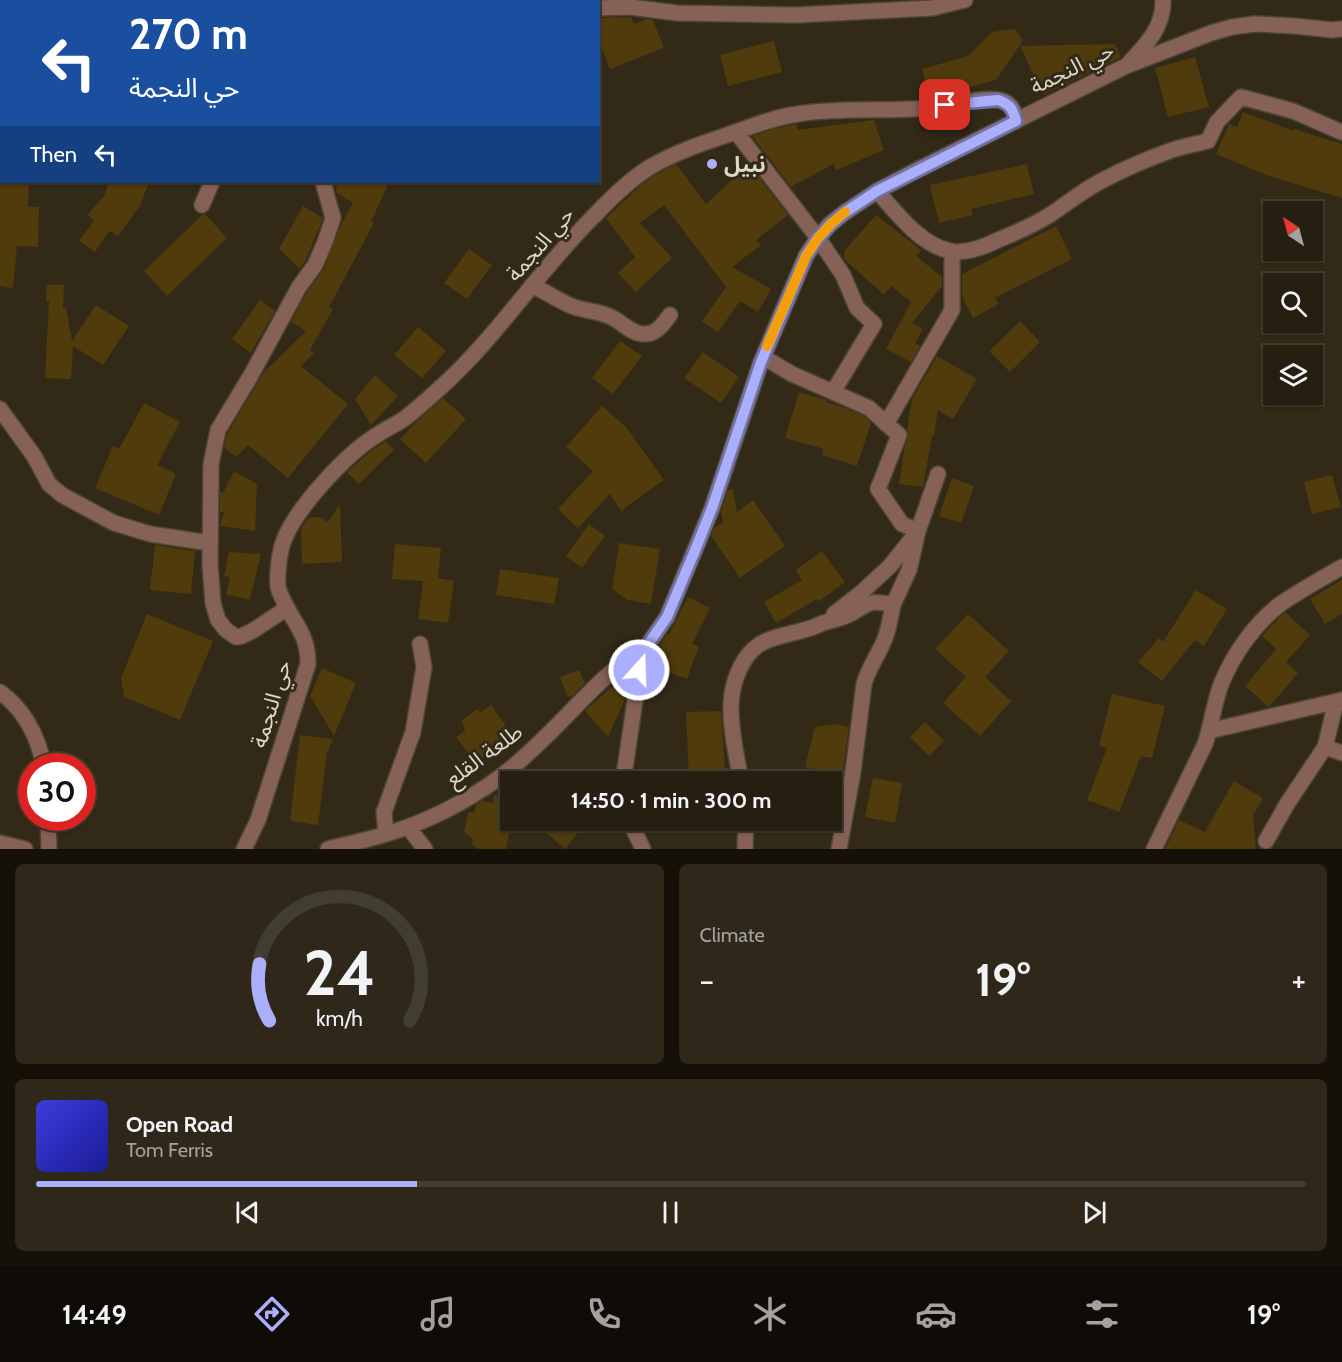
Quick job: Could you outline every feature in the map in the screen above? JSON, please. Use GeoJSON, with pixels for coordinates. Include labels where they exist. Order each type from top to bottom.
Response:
{"type":"FeatureCollection","features":[{"type":"Feature","properties":{"kind":"street"},"geometry":{"type":"LineString","coordinates":[[600,8],[630,7],[677,13],[797,15],[932,8],[965,0]]}},
{"type":"Feature","properties":{"kind":"street"},"geometry":{"type":"LineString","coordinates":[[1125,66],[1156,31],[1161,20],[1163,0]]}},
{"type":"Feature","properties":{"kind":"street","name":"حي النجمة"},"geometry":{"type":"LineString","coordinates":[[244,849],[258,820],[309,664],[304,636],[278,588],[279,562],[283,542],[293,522],[314,493],[358,449],[425,402],[482,347],[561,250],[620,190],[648,168],[699,144],[795,114],[929,108],[998,100],[1006,102],[1012,108],[1016,121],[1125,66],[1232,27],[1255,24],[1342,29]]}},
{"type":"Feature","properties":{"kind":"street"},"geometry":{"type":"LineString","coordinates":[[877,191],[920,236],[936,246],[952,251],[969,250],[987,245],[1049,216],[1080,193],[1105,179],[1173,149],[1208,141],[1217,122],[1241,97],[1293,111],[1341,132]]}},
{"type":"Feature","properties":{"kind":"street"},"geometry":{"type":"LineString","coordinates":[[625,771],[642,653],[667,617],[696,548],[712,508],[763,357],[806,256],[831,224],[877,191],[1016,121]]}},
{"type":"Feature","properties":{"kind":"street"},"geometry":{"type":"LineString","coordinates":[[736,132],[818,238],[843,275],[857,308],[874,324],[833,392]]}},
{"type":"Feature","properties":{"kind":"street"},"geometry":{"type":"LineString","coordinates":[[201,205],[212,183]]}},
{"type":"Feature","properties":{"kind":"street"},"geometry":{"type":"LineString","coordinates":[[287,608],[242,636],[236,637],[218,620],[213,603],[210,543],[211,464],[218,430],[299,287],[315,265],[326,242],[333,218],[323,183]]}},
{"type":"Feature","properties":{"kind":"street"},"geometry":{"type":"LineString","coordinates":[[886,424],[952,310],[952,251]]}},
{"type":"Feature","properties":{"kind":"street"},"geometry":{"type":"LineString","coordinates":[[532,285],[574,307],[603,313],[613,317],[632,331],[644,334],[659,329],[670,315]]}},
{"type":"Feature","properties":{"kind":"street"},"geometry":{"type":"LineString","coordinates":[[763,357],[792,374],[869,408],[899,435],[878,489],[902,524],[918,531]]}},
{"type":"Feature","properties":{"kind":"street"},"geometry":{"type":"LineString","coordinates":[[0,409],[34,456],[49,484],[62,495],[114,523],[150,534],[210,543]]}},
{"type":"Feature","properties":{"kind":"street"},"geometry":{"type":"LineString","coordinates":[[839,849],[853,772],[864,684],[886,635],[893,605],[909,570],[918,531],[938,474]]}},
{"type":"Feature","properties":{"kind":"street"},"geometry":{"type":"LineString","coordinates":[[825,621],[890,566],[918,531]]}},
{"type":"Feature","properties":{"kind":"street"},"geometry":{"type":"LineString","coordinates":[[1154,849],[1191,774],[1209,730],[1222,681],[1240,648],[1266,617],[1280,605],[1342,567]]}},
{"type":"Feature","properties":{"kind":"street"},"geometry":{"type":"LineString","coordinates":[[739,771],[731,703],[740,668],[750,651],[776,636],[804,630],[846,615],[866,604],[873,602],[893,605]]}},
{"type":"Feature","properties":{"kind":"street"},"geometry":{"type":"LineString","coordinates":[[386,834],[384,812],[413,732],[424,667],[420,644]]}},
{"type":"Feature","properties":{"kind":"street","name":"طلعة القلع"},"geometry":{"type":"LineString","coordinates":[[328,849],[408,827],[479,792],[515,766],[608,674],[628,659],[642,653]]}},
{"type":"Feature","properties":{"kind":"street"},"geometry":{"type":"LineString","coordinates":[[0,692],[21,711],[36,737],[40,753]]}},
{"type":"Feature","properties":{"kind":"street"},"geometry":{"type":"LineString","coordinates":[[1209,730],[1339,701],[1325,747],[1287,804],[1266,841]]}},
{"type":"Feature","properties":{"kind":"street"},"geometry":{"type":"LineString","coordinates":[[1325,747],[1342,753]]}},
{"type":"Feature","properties":{"kind":"street"},"geometry":{"type":"LineString","coordinates":[[408,827],[425,849]]}},
{"type":"Feature","properties":{"kind":"street"},"geometry":{"type":"LineString","coordinates":[[49,831],[50,849]]}},
{"type":"Feature","properties":{"kind":"street"},"geometry":{"type":"LineString","coordinates":[[634,831],[643,849]]}},
{"type":"Feature","properties":{"kind":"street"},"geometry":{"type":"LineString","coordinates":[[744,849],[745,831]]}},
{"type":"Feature","properties":{"kind":"street"},"geometry":{"type":"LineString","coordinates":[[0,843],[26,849]]}},
{"type":"Feature","properties":{"kind":"building"},"geometry":{"type":"Polygon","coordinates":[[[631,17],[634,24],[647,19],[653,20],[664,48],[610,69],[600,44],[600,18],[631,17]]]}},
{"type":"Feature","properties":{"kind":"building"},"geometry":{"type":"Polygon","coordinates":[[[1015,29],[1023,41],[996,80],[930,98],[922,69],[968,56],[992,32],[1015,29]]]}},
{"type":"Feature","properties":{"kind":"building"},"geometry":{"type":"Polygon","coordinates":[[[774,41],[782,72],[728,86],[720,55],[774,41]]]}},
{"type":"Feature","properties":{"kind":"building"},"geometry":{"type":"Polygon","coordinates":[[[1115,44],[1121,57],[1043,95],[1020,46],[1115,44]]]}},
{"type":"Feature","properties":{"kind":"building"},"geometry":{"type":"Polygon","coordinates":[[[1195,57],[1209,107],[1168,117],[1155,68],[1195,57]]]}},
{"type":"Feature","properties":{"kind":"building"},"geometry":{"type":"Polygon","coordinates":[[[1243,112],[1294,131],[1294,129],[1342,144],[1342,198],[1269,176],[1216,154],[1229,124],[1237,127],[1243,112]]]}},
{"type":"Feature","properties":{"kind":"building"},"geometry":{"type":"Polygon","coordinates":[[[874,120],[884,150],[836,170],[833,164],[791,187],[752,136],[796,124],[798,130],[874,120]]]}},
{"type":"Feature","properties":{"kind":"building"},"geometry":{"type":"Polygon","coordinates":[[[676,164],[706,204],[749,164],[788,215],[756,240],[761,245],[732,267],[771,289],[758,312],[740,301],[718,332],[702,321],[726,287],[664,205],[640,223],[672,258],[636,292],[618,273],[635,257],[606,218],[641,185],[676,164]]]}},
{"type":"Feature","properties":{"kind":"building"},"geometry":{"type":"Polygon","coordinates":[[[1027,164],[1034,194],[971,209],[973,215],[939,223],[930,185],[1027,164]]]}},
{"type":"Feature","properties":{"kind":"building"},"geometry":{"type":"Polygon","coordinates":[[[0,183],[29,183],[28,207],[39,207],[38,247],[17,246],[13,288],[0,286],[0,183]]]}},
{"type":"Feature","properties":{"kind":"building"},"geometry":{"type":"Polygon","coordinates":[[[109,183],[149,183],[140,206],[118,236],[109,231],[95,252],[79,241],[94,220],[87,215],[104,196],[109,183]]]}},
{"type":"Feature","properties":{"kind":"building"},"geometry":{"type":"Polygon","coordinates":[[[337,183],[389,183],[371,222],[374,223],[329,307],[333,309],[310,350],[314,353],[301,366],[348,404],[288,478],[248,445],[236,457],[224,448],[227,434],[264,372],[306,331],[291,322],[307,292],[324,269],[340,226],[353,203],[336,192],[337,183]]]}},
{"type":"Feature","properties":{"kind":"building"},"geometry":{"type":"Polygon","coordinates":[[[303,206],[323,218],[300,269],[279,249],[303,206]]]}},
{"type":"Feature","properties":{"kind":"building"},"geometry":{"type":"Polygon","coordinates":[[[205,214],[227,238],[167,296],[144,271],[205,214]]]}},
{"type":"Feature","properties":{"kind":"building"},"geometry":{"type":"Polygon","coordinates":[[[876,215],[921,250],[916,256],[942,277],[942,286],[912,323],[923,329],[915,343],[920,346],[911,362],[886,349],[911,302],[891,286],[884,295],[844,259],[845,250],[876,215]]]}},
{"type":"Feature","properties":{"kind":"building"},"geometry":{"type":"Polygon","coordinates":[[[1056,226],[1072,259],[995,298],[999,304],[973,318],[962,296],[962,274],[1056,226]]]}},
{"type":"Feature","properties":{"kind":"building"},"geometry":{"type":"Polygon","coordinates":[[[469,249],[492,265],[467,299],[444,283],[469,249]]]}},
{"type":"Feature","properties":{"kind":"building"},"geometry":{"type":"Polygon","coordinates":[[[47,285],[64,285],[63,308],[66,308],[72,341],[96,305],[129,326],[103,365],[73,346],[71,379],[45,378],[49,301],[46,301],[47,285]]]}},
{"type":"Feature","properties":{"kind":"building"},"geometry":{"type":"Polygon","coordinates":[[[260,300],[275,311],[251,353],[232,339],[260,300]]]}},
{"type":"Feature","properties":{"kind":"building"},"geometry":{"type":"Polygon","coordinates":[[[1020,321],[1040,342],[1010,372],[989,351],[1020,321]]]}},
{"type":"Feature","properties":{"kind":"building"},"geometry":{"type":"Polygon","coordinates":[[[418,327],[446,351],[422,378],[394,355],[418,327]]]}},
{"type":"Feature","properties":{"kind":"building"},"geometry":{"type":"Polygon","coordinates":[[[620,341],[642,356],[613,394],[592,378],[620,341]]]}},
{"type":"Feature","properties":{"kind":"building"},"geometry":{"type":"Polygon","coordinates":[[[703,352],[739,377],[721,403],[684,378],[703,352]]]}},
{"type":"Feature","properties":{"kind":"building"},"geometry":{"type":"Polygon","coordinates":[[[937,356],[977,379],[953,419],[938,410],[923,487],[899,484],[908,438],[912,399],[937,356]]]}},
{"type":"Feature","properties":{"kind":"building"},"geometry":{"type":"Polygon","coordinates":[[[375,375],[398,396],[371,425],[355,399],[375,375]]]}},
{"type":"Feature","properties":{"kind":"building"},"geometry":{"type":"Polygon","coordinates":[[[799,392],[826,400],[826,402],[864,416],[871,423],[857,466],[822,455],[824,449],[785,438],[799,392]]]}},
{"type":"Feature","properties":{"kind":"building"},"geometry":{"type":"Polygon","coordinates":[[[443,398],[466,419],[426,463],[400,439],[443,398]]]}},
{"type":"Feature","properties":{"kind":"building"},"geometry":{"type":"Polygon","coordinates":[[[144,403],[180,422],[157,465],[176,474],[159,515],[95,488],[113,446],[119,449],[144,403]]]}},
{"type":"Feature","properties":{"kind":"building"},"geometry":{"type":"Polygon","coordinates":[[[602,406],[626,427],[664,480],[622,512],[610,494],[578,528],[558,509],[593,471],[566,447],[602,406]]]}},
{"type":"Feature","properties":{"kind":"building"},"geometry":{"type":"Polygon","coordinates":[[[386,441],[394,450],[359,484],[347,472],[386,441]]]}},
{"type":"Feature","properties":{"kind":"building"},"geometry":{"type":"Polygon","coordinates":[[[234,471],[257,484],[255,531],[220,526],[224,512],[220,512],[220,492],[223,493],[234,471]]]}},
{"type":"Feature","properties":{"kind":"building"},"geometry":{"type":"Polygon","coordinates":[[[1332,475],[1341,507],[1312,514],[1304,482],[1332,475]]]}},
{"type":"Feature","properties":{"kind":"building"},"geometry":{"type":"Polygon","coordinates":[[[952,478],[974,486],[961,523],[939,516],[952,478]]]}},
{"type":"Feature","properties":{"kind":"building"},"geometry":{"type":"Polygon","coordinates":[[[733,489],[737,512],[753,500],[785,546],[740,578],[711,536],[714,528],[723,522],[721,511],[728,490],[733,489]]]}},
{"type":"Feature","properties":{"kind":"building"},"geometry":{"type":"Polygon","coordinates":[[[340,504],[342,562],[302,564],[301,528],[308,518],[320,517],[328,522],[340,504]]]}},
{"type":"Feature","properties":{"kind":"building"},"geometry":{"type":"Polygon","coordinates":[[[589,524],[605,536],[582,568],[566,556],[589,524]]]}},
{"type":"Feature","properties":{"kind":"building"},"geometry":{"type":"Polygon","coordinates":[[[619,543],[660,549],[651,604],[627,600],[612,589],[619,543]]]}},
{"type":"Feature","properties":{"kind":"building"},"geometry":{"type":"Polygon","coordinates":[[[395,544],[441,548],[438,578],[454,581],[448,623],[418,619],[423,581],[392,579],[395,544]]]}},
{"type":"Feature","properties":{"kind":"building"},"geometry":{"type":"Polygon","coordinates":[[[155,545],[195,551],[191,594],[150,590],[155,545]]]}},
{"type":"Feature","properties":{"kind":"building"},"geometry":{"type":"Polygon","coordinates":[[[822,551],[845,582],[818,602],[817,599],[776,623],[764,602],[802,580],[796,570],[822,551]]]}},
{"type":"Feature","properties":{"kind":"building"},"geometry":{"type":"Polygon","coordinates":[[[229,552],[261,554],[250,600],[226,594],[230,577],[224,576],[229,552]]]}},
{"type":"Feature","properties":{"kind":"building"},"geometry":{"type":"Polygon","coordinates":[[[500,569],[559,578],[554,604],[496,595],[500,569]]]}},
{"type":"Feature","properties":{"kind":"building"},"geometry":{"type":"Polygon","coordinates":[[[1342,580],[1342,614],[1325,624],[1310,599],[1342,580]]]}},
{"type":"Feature","properties":{"kind":"building"},"geometry":{"type":"Polygon","coordinates":[[[1196,590],[1227,609],[1204,646],[1195,640],[1162,681],[1138,662],[1159,638],[1163,642],[1196,590]]]}},
{"type":"Feature","properties":{"kind":"building"},"geometry":{"type":"Polygon","coordinates":[[[688,597],[710,608],[692,644],[699,646],[687,679],[650,665],[655,652],[667,634],[669,635],[688,597]]]}},
{"type":"Feature","properties":{"kind":"building"},"geometry":{"type":"Polygon","coordinates":[[[1285,612],[1310,635],[1286,662],[1298,673],[1269,707],[1245,686],[1276,649],[1262,636],[1285,612]]]}},
{"type":"Feature","properties":{"kind":"building"},"geometry":{"type":"Polygon","coordinates":[[[147,614],[213,641],[180,720],[124,697],[121,678],[147,614]]]}},
{"type":"Feature","properties":{"kind":"building"},"geometry":{"type":"Polygon","coordinates":[[[968,614],[1009,651],[985,677],[1011,701],[980,736],[943,703],[966,677],[935,649],[968,614]]]}},
{"type":"Feature","properties":{"kind":"building"},"geometry":{"type":"Polygon","coordinates":[[[322,668],[356,683],[334,736],[310,696],[322,668]]]}},
{"type":"Feature","properties":{"kind":"building"},"geometry":{"type":"Polygon","coordinates":[[[579,670],[585,683],[571,697],[568,697],[560,677],[579,670]]]}},
{"type":"Feature","properties":{"kind":"building"},"geometry":{"type":"Polygon","coordinates":[[[615,684],[627,687],[625,699],[608,737],[585,711],[615,684]]]}},
{"type":"Feature","properties":{"kind":"building"},"geometry":{"type":"Polygon","coordinates":[[[1112,694],[1165,706],[1152,758],[1141,756],[1119,812],[1087,800],[1107,748],[1099,746],[1112,694]]]}},
{"type":"Feature","properties":{"kind":"building"},"geometry":{"type":"Polygon","coordinates":[[[491,705],[513,736],[475,763],[456,737],[465,731],[462,720],[478,709],[480,713],[491,705]]]}},
{"type":"Feature","properties":{"kind":"building"},"geometry":{"type":"Polygon","coordinates":[[[721,711],[725,768],[729,768],[729,771],[689,771],[686,712],[721,711]]]}},
{"type":"Feature","properties":{"kind":"building"},"geometry":{"type":"Polygon","coordinates":[[[925,722],[944,741],[929,756],[910,737],[925,722]]]}},
{"type":"Feature","properties":{"kind":"building"},"geometry":{"type":"Polygon","coordinates":[[[835,724],[849,727],[842,774],[842,771],[817,771],[805,767],[815,727],[835,724]]]}},
{"type":"Feature","properties":{"kind":"building"},"geometry":{"type":"Polygon","coordinates":[[[300,735],[333,739],[327,753],[318,825],[290,821],[300,735]]]}},
{"type":"Feature","properties":{"kind":"building"},"geometry":{"type":"Polygon","coordinates":[[[873,778],[902,783],[895,823],[865,817],[873,778]]]}},
{"type":"Feature","properties":{"kind":"building"},"geometry":{"type":"Polygon","coordinates":[[[1234,781],[1263,798],[1253,816],[1256,849],[1165,849],[1179,820],[1205,832],[1234,781]]]}},
{"type":"Feature","properties":{"kind":"building"},"geometry":{"type":"Polygon","coordinates":[[[494,795],[500,796],[500,831],[510,831],[506,849],[479,849],[472,845],[473,839],[464,832],[468,812],[474,813],[476,805],[482,801],[493,803],[494,795]]]}},
{"type":"Feature","properties":{"kind":"building"},"geometry":{"type":"Polygon","coordinates":[[[544,831],[579,831],[565,849],[544,831]]]}},
{"type":"Feature","properties":{"kind":"slow traffic"},"geometry":{"type":"LineString","coordinates":[[767,346],[806,256],[818,238],[845,212]]}},
{"type":"Feature","properties":{"kind":"place","name":"نبيل"},"geometry":{"type":"Point","coordinates":[712,164]}},
{"type":"Feature","properties":{"kind":"route"},"geometry":{"type":"LineString","coordinates":[[639,670],[642,653],[667,617],[696,548],[712,508],[761,362],[806,256],[818,238],[844,213],[877,191],[1016,121],[1012,108],[1006,102],[998,100],[945,105]]}}]}
